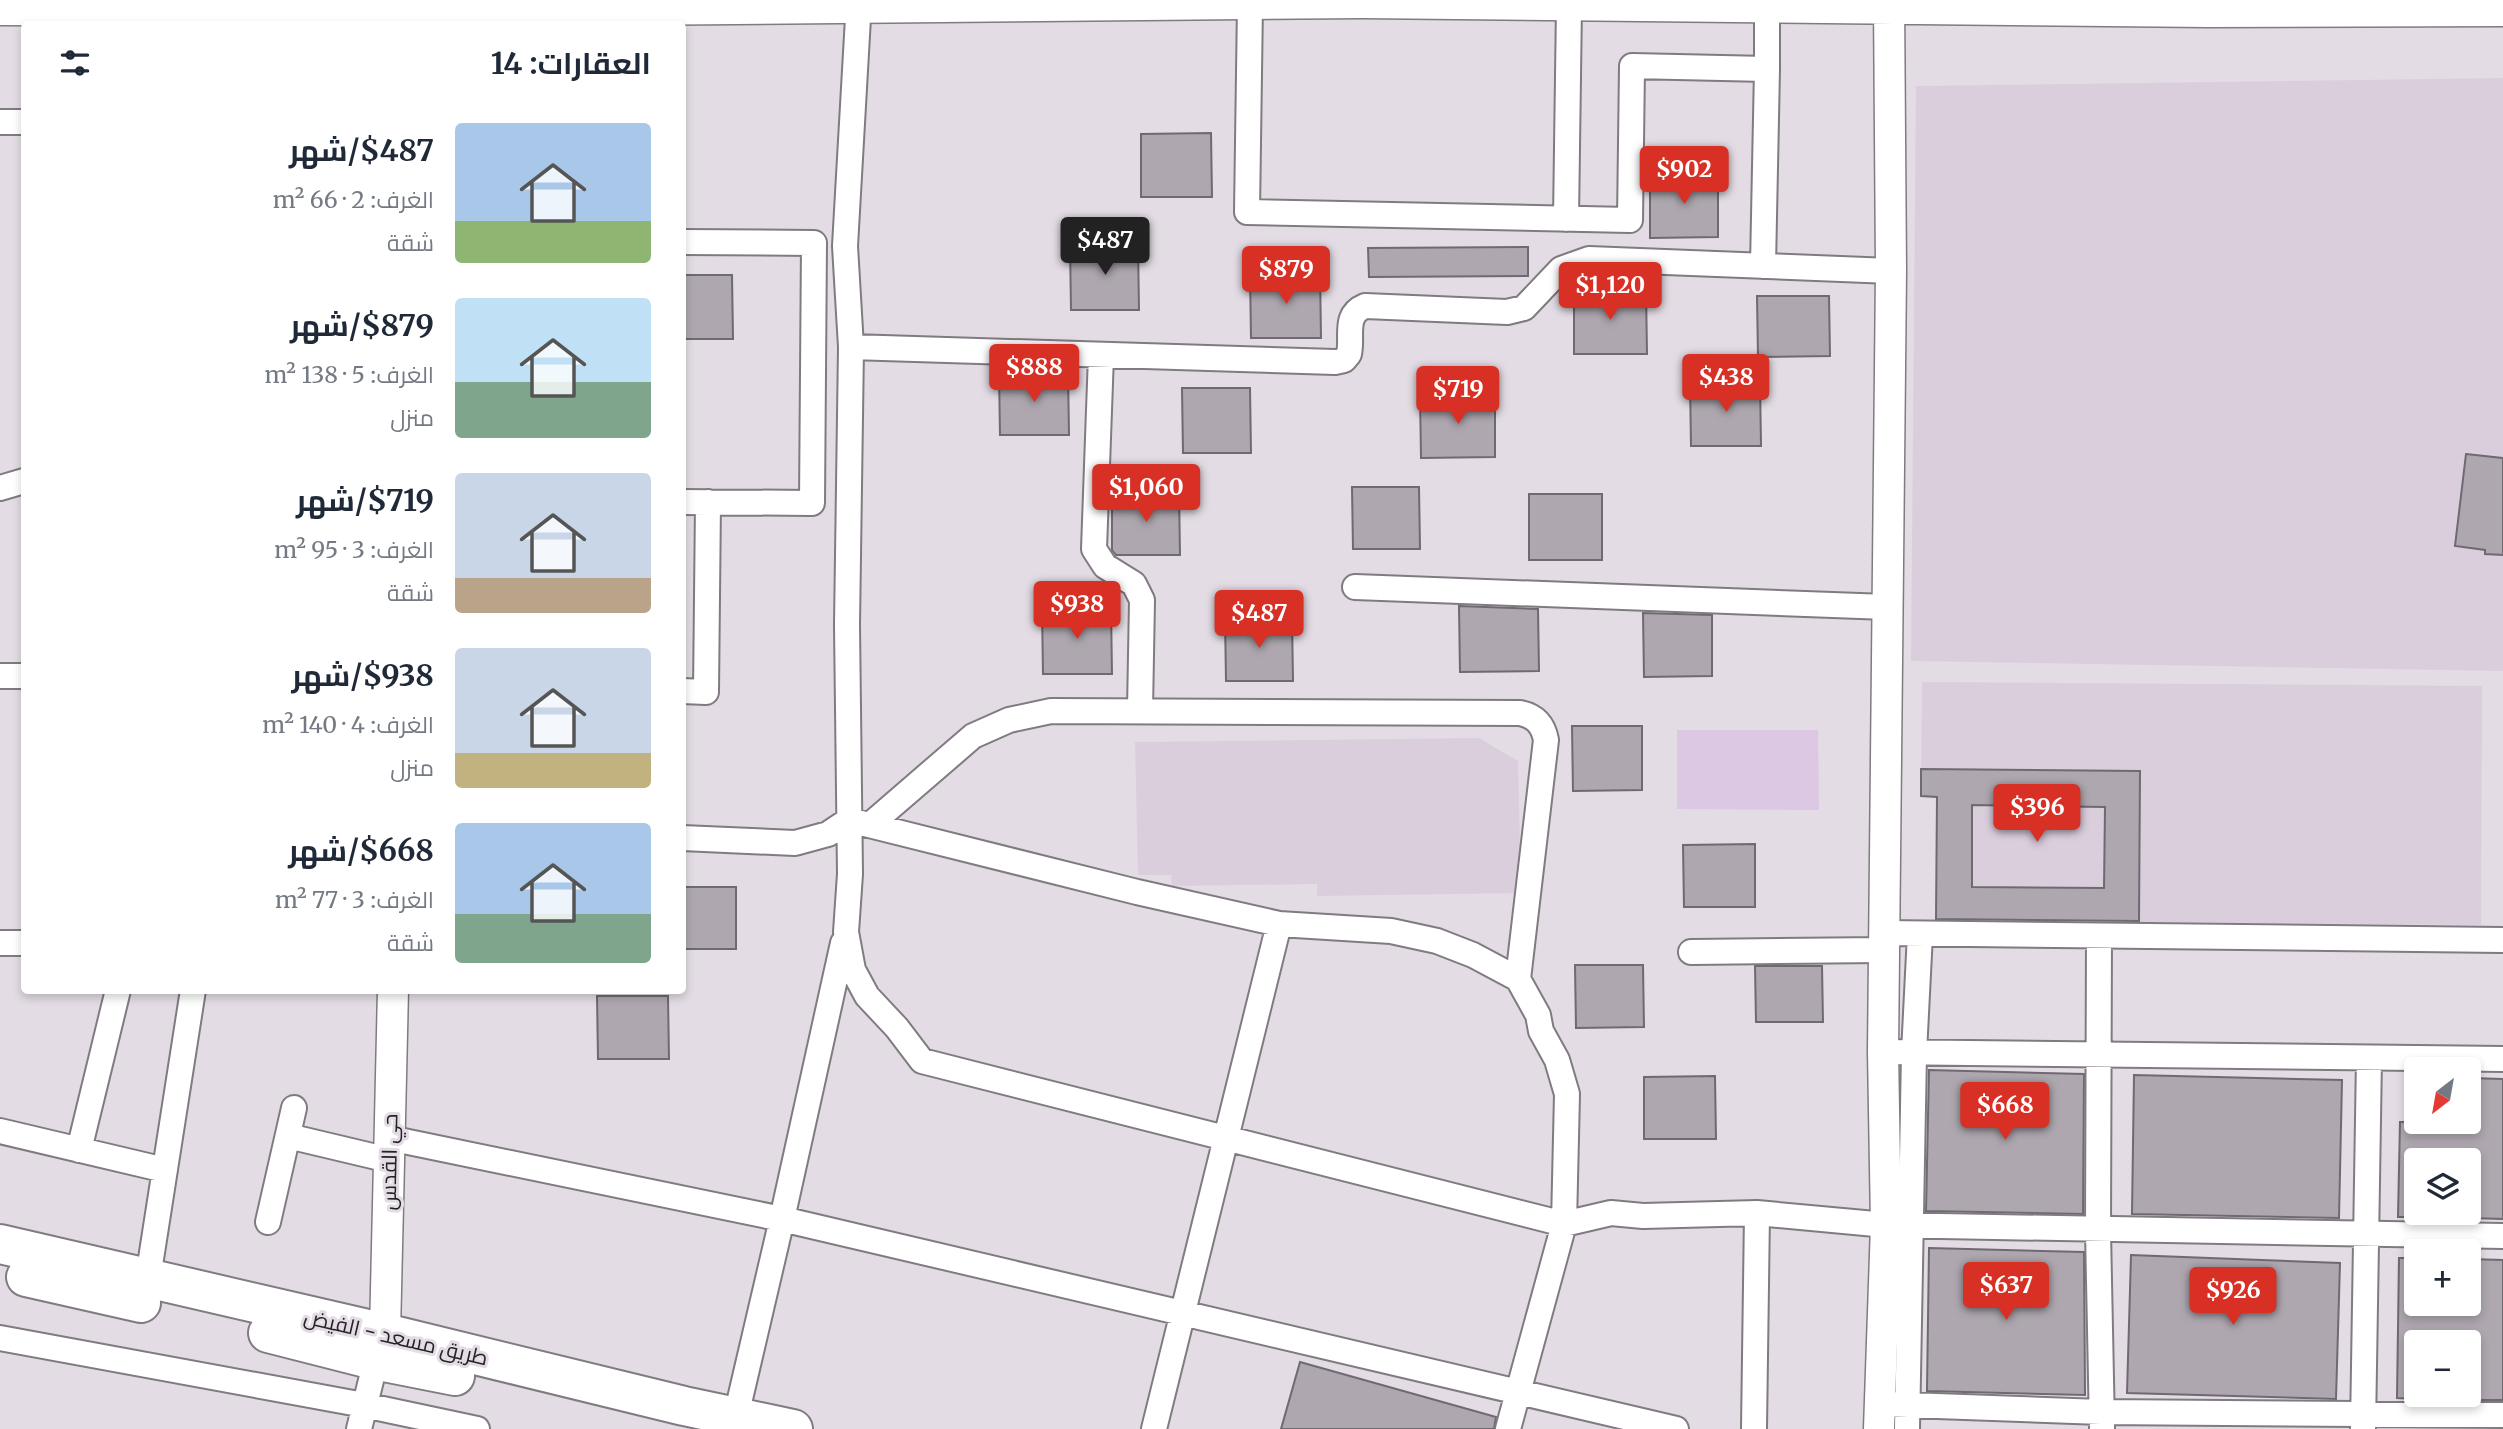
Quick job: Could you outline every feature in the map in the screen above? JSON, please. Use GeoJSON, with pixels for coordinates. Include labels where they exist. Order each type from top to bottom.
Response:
{"type":"FeatureCollection","features":[{"type":"Feature","properties":{"kind":"main road","name":"طريق مسعد - الفيض"},"geometry":{"type":"LineString","coordinates":[[0,1244],[148,1278],[380,1347]]}},
{"type":"Feature","properties":{"kind":"main road","name":"طريق مسعد - الفيض"},"geometry":{"type":"LineString","coordinates":[[0,1272],[380,1347],[696,1421],[793,1429]]}},
{"type":"Feature","properties":{"kind":"street"},"geometry":{"type":"LineString","coordinates":[[0,10],[48,5],[414,12],[859,4],[1889,4],[2254,6],[2503,11]]}},
{"type":"Feature","properties":{"kind":"street"},"geometry":{"type":"LineString","coordinates":[[696,1421],[782,1219],[846,932],[850,874],[860,822],[847,625],[850,347],[845,246],[859,4]]}},
{"type":"Feature","properties":{"kind":"street"},"geometry":{"type":"LineString","coordinates":[[1250,4],[1247,212],[1630,220],[1632,66],[1767,69]]}},
{"type":"Feature","properties":{"kind":"street"},"geometry":{"type":"LineString","coordinates":[[1889,4],[1891,271],[1883,1052],[1898,1226]]}},
{"type":"Feature","properties":{"kind":"street"},"geometry":{"type":"LineString","coordinates":[[1566,219],[1569,5]]}},
{"type":"Feature","properties":{"kind":"street"},"geometry":{"type":"LineString","coordinates":[[1763,266],[1768,6]]}},
{"type":"Feature","properties":{"kind":"street"},"geometry":{"type":"LineString","coordinates":[[0,122],[21,122]]}},
{"type":"Feature","properties":{"kind":"street"},"geometry":{"type":"LineString","coordinates":[[686,242],[814,243],[845,246]]}},
{"type":"Feature","properties":{"kind":"street"},"geometry":{"type":"LineString","coordinates":[[686,502],[812,503],[814,243]]}},
{"type":"Feature","properties":{"kind":"street"},"geometry":{"type":"LineString","coordinates":[[850,347],[1335,362],[1344,360],[1349,354],[1352,316],[1357,309],[1364,306],[1507,313],[1524,308],[1561,269],[1589,259],[1891,271]]}},
{"type":"Feature","properties":{"kind":"street"},"geometry":{"type":"LineString","coordinates":[[1101,355],[1094,549],[1105,566],[1133,584],[1142,600],[1140,710]]}},
{"type":"Feature","properties":{"kind":"street"},"geometry":{"type":"LineString","coordinates":[[0,488],[21,482]]}},
{"type":"Feature","properties":{"kind":"street"},"geometry":{"type":"LineString","coordinates":[[686,691],[706,692],[708,502]]}},
{"type":"Feature","properties":{"kind":"street"},"geometry":{"type":"LineString","coordinates":[[1355,587],[1887,607]]}},
{"type":"Feature","properties":{"kind":"street"},"geometry":{"type":"LineString","coordinates":[[0,676],[21,676]]}},
{"type":"Feature","properties":{"kind":"street"},"geometry":{"type":"LineString","coordinates":[[686,838],[795,843],[828,834],[860,822],[973,736],[1009,719],[1051,710],[1520,713],[1534,718],[1544,731],[1546,740],[1518,979]]}},
{"type":"Feature","properties":{"kind":"street"},"geometry":{"type":"LineString","coordinates":[[860,822],[1137,892],[1279,924],[1391,931],[1437,941],[1473,955],[1518,979],[1538,1015],[1541,1031],[1557,1060],[1567,1094],[1564,1224],[1508,1429]]}},
{"type":"Feature","properties":{"kind":"street"},"geometry":{"type":"LineString","coordinates":[[1154,1429],[1279,924]]}},
{"type":"Feature","properties":{"kind":"street"},"geometry":{"type":"LineString","coordinates":[[846,932],[853,970],[867,996],[897,1028],[922,1061],[1564,1224],[1611,1213],[1643,1216],[1757,1213],[1898,1226],[2503,1236]]}},
{"type":"Feature","properties":{"kind":"street"},"geometry":{"type":"LineString","coordinates":[[1920,934],[1914,1053],[1898,1226],[1894,1417],[2363,1421],[2503,1415]]}},
{"type":"Feature","properties":{"kind":"street"},"geometry":{"type":"LineString","coordinates":[[1691,952],[1883,942],[1920,934],[2503,940]]}},
{"type":"Feature","properties":{"kind":"street"},"geometry":{"type":"LineString","coordinates":[[2099,936],[2098,1231],[2101,1420]]}},
{"type":"Feature","properties":{"kind":"street"},"geometry":{"type":"LineString","coordinates":[[0,943],[21,943]]}},
{"type":"Feature","properties":{"kind":"street"},"geometry":{"type":"LineString","coordinates":[[79,1150],[117,994]]}},
{"type":"Feature","properties":{"kind":"street"},"geometry":{"type":"LineString","coordinates":[[148,1278],[192,994]]}},
{"type":"Feature","properties":{"kind":"street","name":"حي القدس"},"geometry":{"type":"LineString","coordinates":[[380,1347],[393,994]]}},
{"type":"Feature","properties":{"kind":"street"},"geometry":{"type":"LineString","coordinates":[[1883,1052],[2503,1059]]}},
{"type":"Feature","properties":{"kind":"street"},"geometry":{"type":"LineString","coordinates":[[2363,1421],[2368,1058]]}},
{"type":"Feature","properties":{"kind":"street"},"geometry":{"type":"LineString","coordinates":[[268,1222],[294,1108]]}},
{"type":"Feature","properties":{"kind":"street"},"geometry":{"type":"LineString","coordinates":[[0,1131],[165,1170]]}},
{"type":"Feature","properties":{"kind":"street"},"geometry":{"type":"LineString","coordinates":[[288,1136],[389,1149],[782,1219],[1669,1428]]}},
{"type":"Feature","properties":{"kind":"street"},"geometry":{"type":"LineString","coordinates":[[1754,1429],[1757,1213]]}},
{"type":"Feature","properties":{"kind":"street"},"geometry":{"type":"LineString","coordinates":[[0,1339],[364,1405],[477,1429]]}},
{"type":"Feature","properties":{"kind":"street"},"geometry":{"type":"LineString","coordinates":[[359,1429],[380,1347]]}},
{"type":"Feature","properties":{"kind":"shaded area"},"geometry":{"type":"Polygon","coordinates":[[[2503,78],[2503,671],[1911,661],[1916,86],[2503,78]]]}},
{"type":"Feature","properties":{"kind":"shaded area"},"geometry":{"type":"Polygon","coordinates":[[[1922,682],[2482,686],[2481,925],[1936,920],[1937,797],[1921,796],[1922,682]]]}},
{"type":"Feature","properties":{"kind":"shaded area"},"geometry":{"type":"Polygon","coordinates":[[[1677,730],[1818,730],[1819,810],[1677,809],[1677,730]]]}},
{"type":"Feature","properties":{"kind":"shaded area"},"geometry":{"type":"Polygon","coordinates":[[[1479,738],[1518,761],[1521,893],[1317,896],[1317,884],[1172,886],[1171,875],[1138,875],[1135,742],[1479,738]]]}},
{"type":"Feature","properties":{"kind":"building"},"geometry":{"type":"Polygon","coordinates":[[[1211,133],[1212,197],[1141,197],[1141,134],[1211,133]]]}},
{"type":"Feature","properties":{"kind":"building"},"geometry":{"type":"Polygon","coordinates":[[[1650,175],[1718,175],[1718,237],[1650,238],[1650,175]]]}},
{"type":"Feature","properties":{"kind":"building"},"geometry":{"type":"Polygon","coordinates":[[[1138,244],[1139,310],[1071,310],[1070,245],[1138,244]]]}},
{"type":"Feature","properties":{"kind":"building"},"geometry":{"type":"Polygon","coordinates":[[[1528,247],[1528,276],[1369,277],[1368,248],[1528,247]]]}},
{"type":"Feature","properties":{"kind":"building"},"geometry":{"type":"Polygon","coordinates":[[[1320,273],[1321,338],[1251,338],[1250,274],[1320,273]]]}},
{"type":"Feature","properties":{"kind":"building"},"geometry":{"type":"Polygon","coordinates":[[[686,275],[732,275],[733,339],[686,339],[686,275]]]}},
{"type":"Feature","properties":{"kind":"building"},"geometry":{"type":"Polygon","coordinates":[[[1646,289],[1647,354],[1574,354],[1574,290],[1646,289]]]}},
{"type":"Feature","properties":{"kind":"building"},"geometry":{"type":"Polygon","coordinates":[[[1757,296],[1829,296],[1830,356],[1758,357],[1757,296]]]}},
{"type":"Feature","properties":{"kind":"building"},"geometry":{"type":"Polygon","coordinates":[[[999,372],[1068,372],[1069,435],[1000,435],[999,372]]]}},
{"type":"Feature","properties":{"kind":"building"},"geometry":{"type":"Polygon","coordinates":[[[1760,381],[1761,446],[1691,446],[1690,382],[1760,381]]]}},
{"type":"Feature","properties":{"kind":"building"},"geometry":{"type":"Polygon","coordinates":[[[1182,388],[1250,388],[1251,453],[1183,453],[1182,388]]]}},
{"type":"Feature","properties":{"kind":"building"},"geometry":{"type":"Polygon","coordinates":[[[1420,394],[1495,394],[1495,457],[1421,458],[1420,394]]]}},
{"type":"Feature","properties":{"kind":"building"},"geometry":{"type":"Polygon","coordinates":[[[2466,454],[2503,458],[2503,555],[2485,554],[2485,550],[2455,546],[2466,454]]]}},
{"type":"Feature","properties":{"kind":"building"},"geometry":{"type":"Polygon","coordinates":[[[1352,487],[1419,487],[1420,549],[1353,549],[1352,487]]]}},
{"type":"Feature","properties":{"kind":"building"},"geometry":{"type":"Polygon","coordinates":[[[1179,492],[1180,555],[1116,555],[1112,550],[1112,493],[1179,492]]]}},
{"type":"Feature","properties":{"kind":"building"},"geometry":{"type":"Polygon","coordinates":[[[1529,494],[1602,494],[1602,560],[1529,560],[1529,494]]]}},
{"type":"Feature","properties":{"kind":"building"},"geometry":{"type":"Polygon","coordinates":[[[1459,606],[1538,609],[1539,671],[1460,672],[1459,606]]]}},
{"type":"Feature","properties":{"kind":"building"},"geometry":{"type":"Polygon","coordinates":[[[1042,608],[1111,608],[1112,674],[1043,674],[1042,608]]]}},
{"type":"Feature","properties":{"kind":"building"},"geometry":{"type":"Polygon","coordinates":[[[1643,613],[1712,615],[1712,676],[1644,677],[1643,613]]]}},
{"type":"Feature","properties":{"kind":"building"},"geometry":{"type":"Polygon","coordinates":[[[1225,619],[1292,619],[1293,681],[1226,681],[1225,619]]]}},
{"type":"Feature","properties":{"kind":"building"},"geometry":{"type":"Polygon","coordinates":[[[1572,726],[1642,726],[1642,790],[1573,791],[1572,726]]]}},
{"type":"Feature","properties":{"kind":"building"},"geometry":{"type":"Polygon","coordinates":[[[1921,769],[2140,771],[2139,921],[1936,919],[1937,797],[1921,796],[1921,769]],[[1972,805],[1972,887],[2104,888],[2105,807],[1972,805]]]}},
{"type":"Feature","properties":{"kind":"building"},"geometry":{"type":"Polygon","coordinates":[[[1755,844],[1755,907],[1684,907],[1683,845],[1755,844]]]}},
{"type":"Feature","properties":{"kind":"building"},"geometry":{"type":"Polygon","coordinates":[[[686,887],[736,887],[736,949],[686,949],[686,887]]]}},
{"type":"Feature","properties":{"kind":"building"},"geometry":{"type":"Polygon","coordinates":[[[1575,965],[1643,965],[1644,1027],[1576,1028],[1575,965]]]}},
{"type":"Feature","properties":{"kind":"building"},"geometry":{"type":"Polygon","coordinates":[[[1755,966],[1822,966],[1823,1022],[1756,1022],[1755,966]]]}},
{"type":"Feature","properties":{"kind":"building"},"geometry":{"type":"Polygon","coordinates":[[[597,996],[668,996],[669,1059],[598,1059],[597,996]]]}},
{"type":"Feature","properties":{"kind":"building"},"geometry":{"type":"Polygon","coordinates":[[[1929,1070],[2084,1074],[2083,1214],[1926,1211],[1929,1070]]]}},
{"type":"Feature","properties":{"kind":"building"},"geometry":{"type":"Polygon","coordinates":[[[2134,1075],[2342,1080],[2339,1218],[2132,1214],[2134,1075]]]}},
{"type":"Feature","properties":{"kind":"building"},"geometry":{"type":"Polygon","coordinates":[[[1715,1076],[1716,1139],[1644,1139],[1644,1077],[1715,1076]]]}},
{"type":"Feature","properties":{"kind":"building"},"geometry":{"type":"Polygon","coordinates":[[[2482,1078],[2503,1079],[2503,1219],[2481,1218],[2481,1148],[2404,1148],[2404,1217],[2398,1217],[2400,1122],[2404,1122],[2404,1134],[2482,1134],[2482,1078]]]}},
{"type":"Feature","properties":{"kind":"building"},"geometry":{"type":"Polygon","coordinates":[[[1929,1248],[2084,1252],[2085,1395],[1927,1391],[1929,1248]]]}},
{"type":"Feature","properties":{"kind":"building"},"geometry":{"type":"Polygon","coordinates":[[[2131,1255],[2340,1263],[2336,1399],[2127,1393],[2131,1255]]]}},
{"type":"Feature","properties":{"kind":"building"},"geometry":{"type":"Polygon","coordinates":[[[2399,1258],[2404,1258],[2404,1316],[2481,1316],[2481,1259],[2503,1260],[2503,1400],[2481,1400],[2481,1330],[2404,1330],[2404,1398],[2397,1398],[2399,1258]]]}},
{"type":"Feature","properties":{"kind":"building"},"geometry":{"type":"Polygon","coordinates":[[[1300,1362],[1496,1417],[1494,1429],[1281,1429],[1300,1362]]]}}]}
